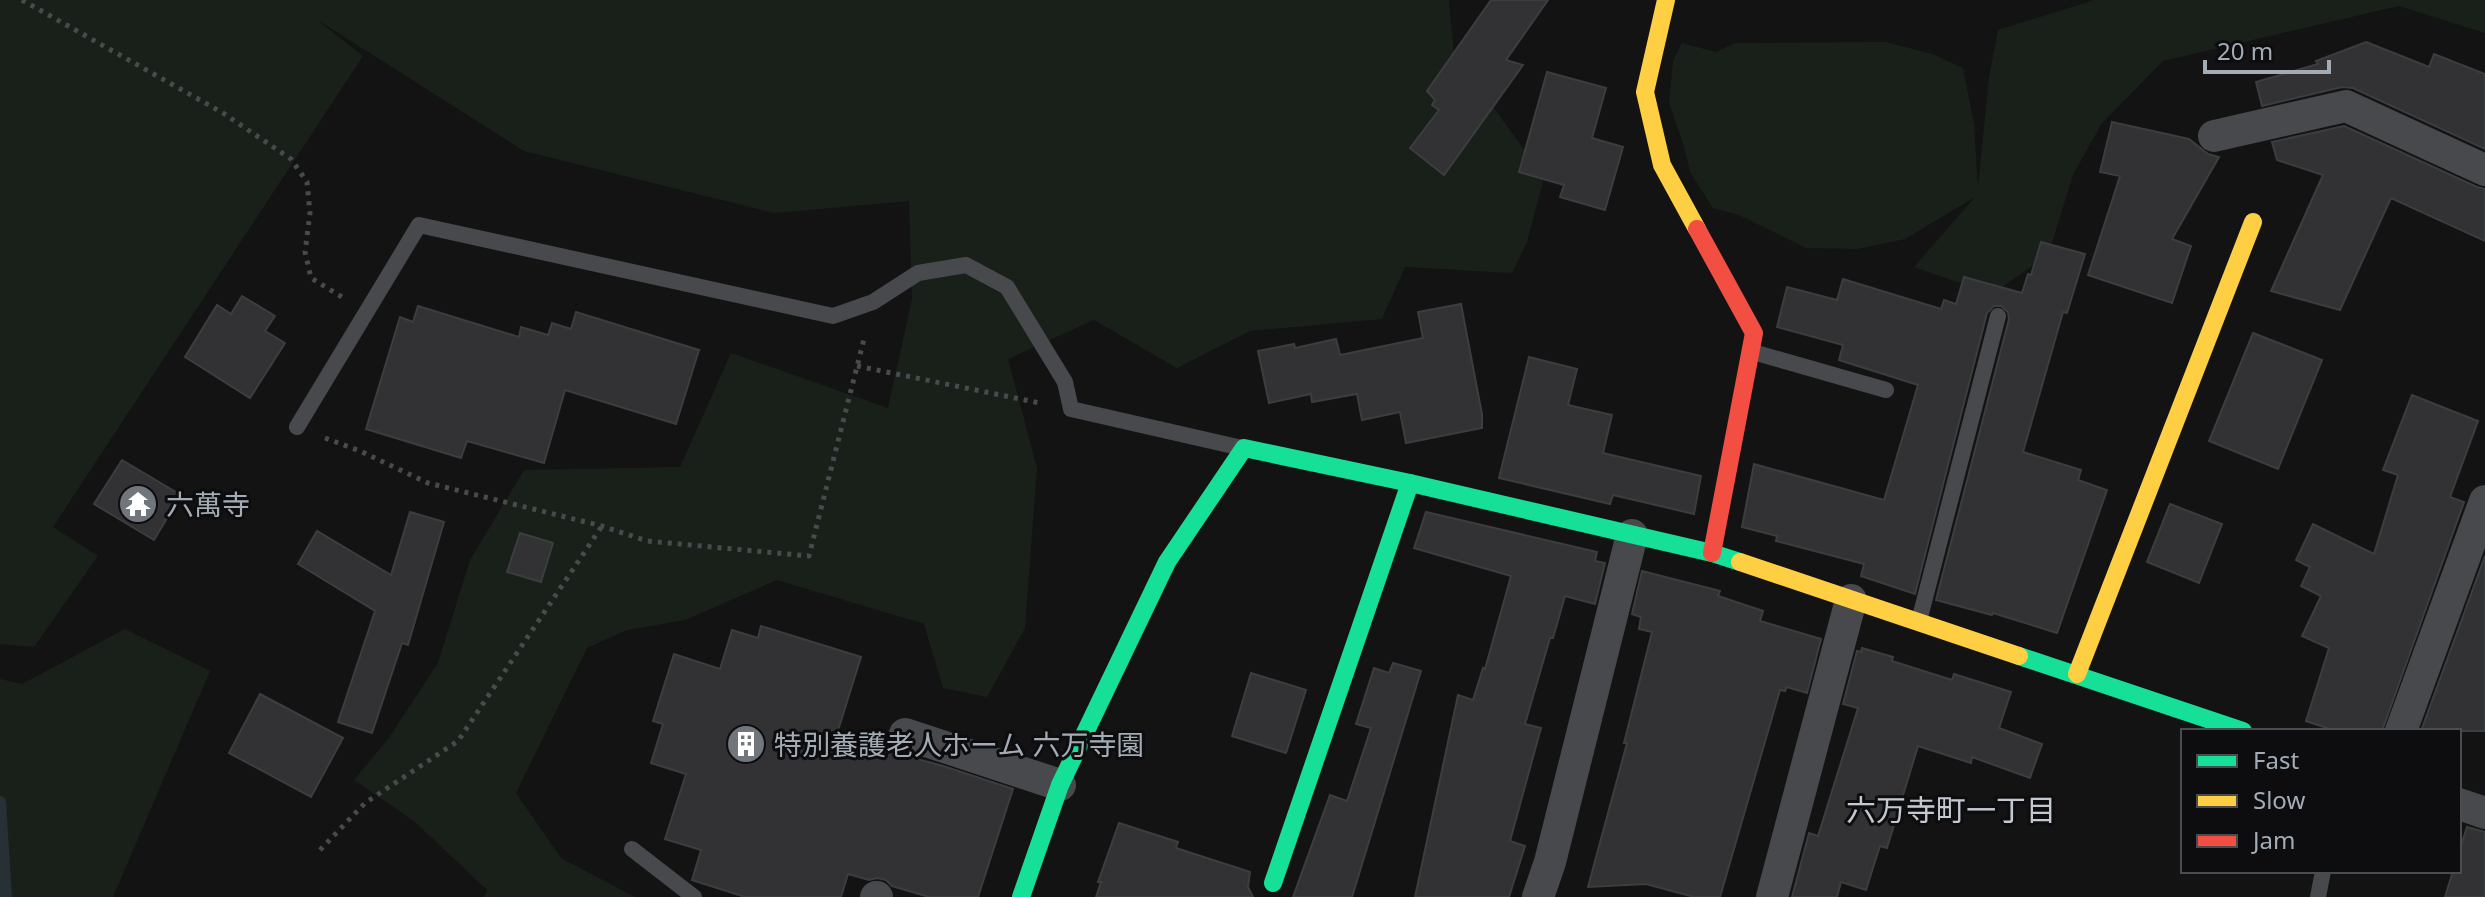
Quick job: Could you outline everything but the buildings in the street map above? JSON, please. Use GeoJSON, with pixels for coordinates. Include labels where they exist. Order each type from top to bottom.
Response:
{"type":"FeatureCollection","features":[{"type":"Feature","properties":{"kind":"street"},"geometry":{"type":"LineString","coordinates":[[1666,0],[1645,92],[1662,165],[1754,333],[1712,553]]}},
{"type":"Feature","properties":{"kind":"street"},"geometry":{"type":"LineString","coordinates":[[2214,136],[2346,106],[2485,170]]}},
{"type":"Feature","properties":{"kind":"street"},"geometry":{"type":"LineString","coordinates":[[2077,674],[2253,222]]}},
{"type":"Feature","properties":{"kind":"street"},"geometry":{"type":"LineString","coordinates":[[1021,897],[1060,785],[1167,562],[1244,448],[1712,553],[2237,729]]}},
{"type":"Feature","properties":{"kind":"street"},"geometry":{"type":"LineString","coordinates":[[1273,883],[1410,483]]}},
{"type":"Feature","properties":{"kind":"street"},"geometry":{"type":"LineString","coordinates":[[2402,729],[2485,501]]}},
{"type":"Feature","properties":{"kind":"street"},"geometry":{"type":"LineString","coordinates":[[1538,897],[1550,862],[1632,535]]}},
{"type":"Feature","properties":{"kind":"street"},"geometry":{"type":"LineString","coordinates":[[1772,897],[1851,600]]}},
{"type":"Feature","properties":{"kind":"street"},"geometry":{"type":"LineString","coordinates":[[905,734],[1060,785]]}},
{"type":"Feature","properties":{"kind":"street"},"geometry":{"type":"LineString","coordinates":[[2461,805],[2485,813]]}},
{"type":"Feature","properties":{"kind":"lane"},"geometry":{"type":"LineString","coordinates":[[297,427],[419,225],[833,316],[873,302],[918,273],[966,265],[1007,287],[1065,382],[1071,409],[1244,448]]}},
{"type":"Feature","properties":{"kind":"lane"},"geometry":{"type":"LineString","coordinates":[[1919,623],[1998,316]]}},
{"type":"Feature","properties":{"kind":"lane"},"geometry":{"type":"LineString","coordinates":[[1751,351],[1886,390]]}},
{"type":"Feature","properties":{"kind":"lane"},"geometry":{"type":"LineString","coordinates":[[632,849],[694,897]]}},
{"type":"Feature","properties":{"kind":"lane"},"geometry":{"type":"LineString","coordinates":[[2318,897],[2323,873]]}},
{"type":"Feature","properties":{"kind":"path"},"geometry":{"type":"LineString","coordinates":[[22,0],[223,113],[291,159],[307,182],[310,213],[305,252],[311,278],[367,311]]}},
{"type":"Feature","properties":{"kind":"path"},"geometry":{"type":"LineString","coordinates":[[297,427],[360,451],[428,483],[602,526],[647,541],[809,556],[873,302]]}},
{"type":"Feature","properties":{"kind":"path"},"geometry":{"type":"LineString","coordinates":[[857,366],[1071,409]]}},
{"type":"Feature","properties":{"kind":"path"},"geometry":{"type":"LineString","coordinates":[[320,850],[365,803],[458,741],[602,526]]}},
{"type":"Feature","properties":{"kind":"shaded area"},"geometry":{"type":"Polygon","coordinates":[[[0,0],[1449,0],[1454,53],[1544,177],[1527,242],[1512,273],[1405,267],[1382,319],[1250,331],[1177,368],[1094,320],[1008,359],[1037,468],[1025,628],[987,697],[943,688],[924,624],[777,580],[685,620],[627,630],[587,648],[516,793],[561,858],[635,897],[484,897],[487,890],[414,821],[354,780],[388,739],[438,663],[470,560],[524,470],[680,467],[731,353],[888,408],[912,299],[909,201],[774,213],[524,151],[316,19],[363,56],[53,527],[98,556],[34,647],[0,644],[0,0]]]}},
{"type":"Feature","properties":{"kind":"shaded area"},"geometry":{"type":"Polygon","coordinates":[[[2094,0],[2485,0],[2485,33],[2399,6],[2163,61],[2102,123],[2073,175],[2048,255],[1992,294],[1914,267],[1975,197],[1905,239],[1857,249],[1806,248],[1739,215],[1713,208],[1690,172],[1669,103],[1673,61],[1682,43],[1716,52],[1735,43],[1886,42],[1932,54],[1963,68],[1974,124],[1978,187],[1989,77],[1998,30],[2094,0]]]}},
{"type":"Feature","properties":{"kind":"shaded area"},"geometry":{"type":"Polygon","coordinates":[[[125,629],[210,671],[113,897],[0,897],[0,679],[22,684],[125,629]]]}},
{"type":"Feature","properties":{"kind":"waterway"},"geometry":{"type":"LineString","coordinates":[[0,802],[6,897]]}},
{"type":"Feature","properties":{"kind":"traffic: fast"},"geometry":{"type":"LineString","coordinates":[[1021,897],[1060,785],[1167,562],[1244,448],[1410,483],[1740,562]]}},
{"type":"Feature","properties":{"kind":"traffic: fast"},"geometry":{"type":"LineString","coordinates":[[1273,883],[1410,483]]}},
{"type":"Feature","properties":{"kind":"traffic: fast"},"geometry":{"type":"LineString","coordinates":[[2019,656],[2237,729]]}},
{"type":"Feature","properties":{"kind":"traffic: slow"},"geometry":{"type":"LineString","coordinates":[[1666,0],[1645,92],[1662,165],[1697,229]]}},
{"type":"Feature","properties":{"kind":"traffic: slow"},"geometry":{"type":"LineString","coordinates":[[2077,674],[2253,222]]}},
{"type":"Feature","properties":{"kind":"traffic: slow"},"geometry":{"type":"LineString","coordinates":[[1740,562],[2019,656]]}},
{"type":"Feature","properties":{"kind":"traffic: jam"},"geometry":{"type":"LineString","coordinates":[[1697,229],[1754,333],[1712,553]]}},
{"type":"Feature","properties":{"kind":"place","name":"六萬寺"},"geometry":{"type":"Point","coordinates":[138,504]}},
{"type":"Feature","properties":{"kind":"place","name":"特別養護老人ホーム 六万寺園"},"geometry":{"type":"Point","coordinates":[746,744]}},
{"type":"Feature","properties":{"kind":"district","name":"六万寺町一丁目"},"geometry":{"type":"Point","coordinates":[1951,809]}}]}
